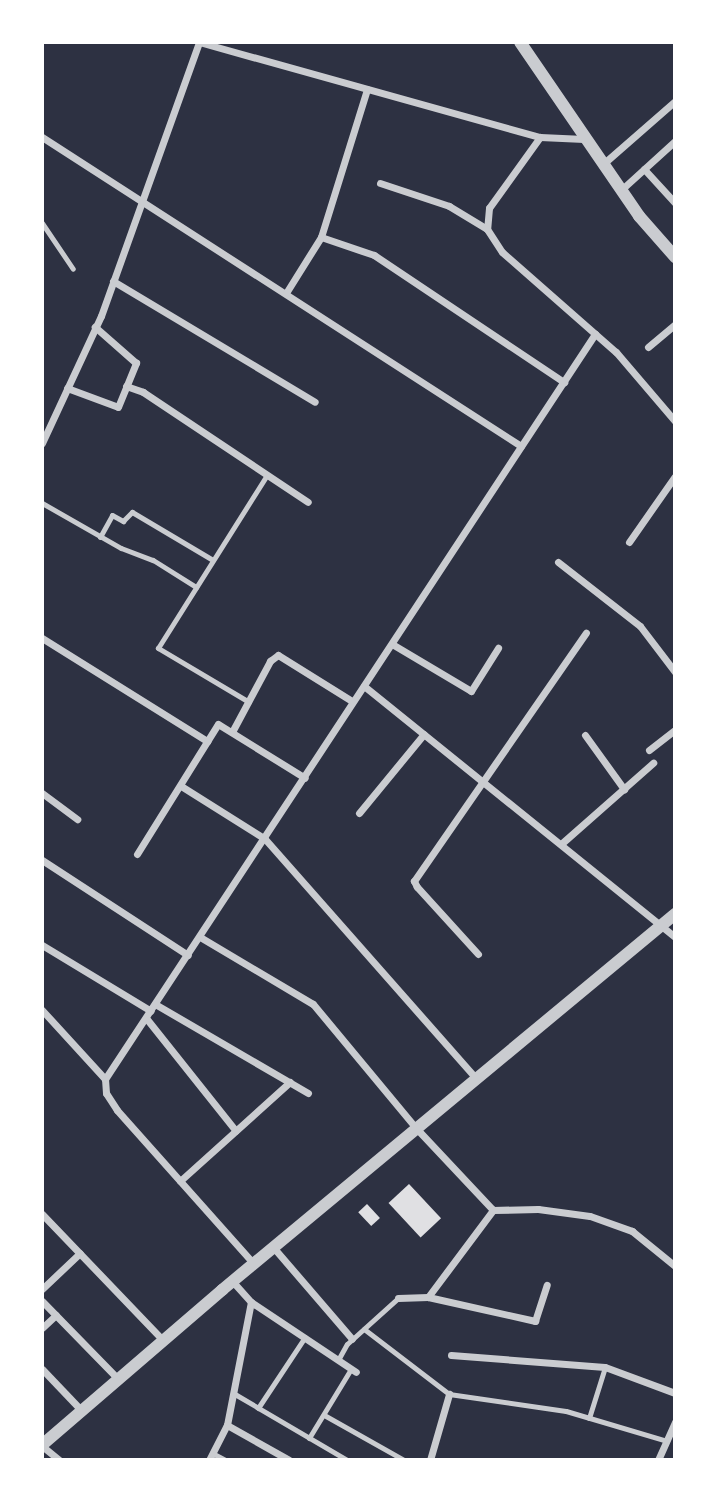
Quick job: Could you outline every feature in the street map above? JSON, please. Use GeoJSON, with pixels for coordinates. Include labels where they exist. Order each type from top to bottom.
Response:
{"type":"FeatureCollection","features":[{"type":"Feature","properties":{"kind":"street"},"geometry":{"type":"LineString","coordinates":[[42,443],[95,327],[199,42],[540,136],[584,139]]}},
{"type":"Feature","properties":{"kind":"street"},"geometry":{"type":"LineString","coordinates":[[520,42],[584,139],[675,257]]}},
{"type":"Feature","properties":{"kind":"street"},"geometry":{"type":"LineString","coordinates":[[286,293],[321,237],[367,89]]}},
{"type":"Feature","properties":{"kind":"street"},"geometry":{"type":"LineString","coordinates":[[603,164],[675,101]]}},
{"type":"Feature","properties":{"kind":"street"},"geometry":{"type":"LineString","coordinates":[[487,229],[489,208],[540,136]]}},
{"type":"Feature","properties":{"kind":"street"},"geometry":{"type":"LineString","coordinates":[[42,137],[521,446]]}},
{"type":"Feature","properties":{"kind":"street"},"geometry":{"type":"LineString","coordinates":[[621,190],[675,141]]}},
{"type":"Feature","properties":{"kind":"street"},"geometry":{"type":"LineString","coordinates":[[643,169],[675,203]]}},
{"type":"Feature","properties":{"kind":"street"},"geometry":{"type":"LineString","coordinates":[[380,183],[449,206],[487,229],[502,251],[616,352],[675,421]]}},
{"type":"Feature","properties":{"kind":"street"},"geometry":{"type":"LineString","coordinates":[[321,237],[374,256],[564,382]]}},
{"type":"Feature","properties":{"kind":"street"},"geometry":{"type":"LineString","coordinates":[[113,281],[315,402]]}},
{"type":"Feature","properties":{"kind":"street"},"geometry":{"type":"LineString","coordinates":[[649,347],[675,324]]}},
{"type":"Feature","properties":{"kind":"street"},"geometry":{"type":"LineString","coordinates":[[67,388],[118,407],[136,363],[95,327]]}},
{"type":"Feature","properties":{"kind":"street"},"geometry":{"type":"LineString","coordinates":[[254,1264],[117,1110],[106,1093],[106,1079],[595,334]]}},
{"type":"Feature","properties":{"kind":"street"},"geometry":{"type":"LineString","coordinates":[[126,386],[143,392],[309,502]]}},
{"type":"Feature","properties":{"kind":"street"},"geometry":{"type":"LineString","coordinates":[[629,542],[675,476]]}},
{"type":"Feature","properties":{"kind":"street"},"geometry":{"type":"LineString","coordinates":[[558,562],[640,626],[675,672]]}},
{"type":"Feature","properties":{"kind":"street"},"geometry":{"type":"LineString","coordinates":[[478,954],[416,887],[414,881],[586,633]]}},
{"type":"Feature","properties":{"kind":"street"},"geometry":{"type":"LineString","coordinates":[[42,638],[206,741]]}},
{"type":"Feature","properties":{"kind":"street"},"geometry":{"type":"LineString","coordinates":[[392,644],[471,691],[498,648]]}},
{"type":"Feature","properties":{"kind":"street"},"geometry":{"type":"LineString","coordinates":[[232,732],[270,661],[278,655],[352,701]]}},
{"type":"Feature","properties":{"kind":"street"},"geometry":{"type":"LineString","coordinates":[[364,686],[675,937]]}},
{"type":"Feature","properties":{"kind":"street"},"geometry":{"type":"LineString","coordinates":[[137,854],[218,724],[305,778]]}},
{"type":"Feature","properties":{"kind":"street"},"geometry":{"type":"LineString","coordinates":[[649,750],[675,730]]}},
{"type":"Feature","properties":{"kind":"street"},"geometry":{"type":"LineString","coordinates":[[359,813],[424,734]]}},
{"type":"Feature","properties":{"kind":"street"},"geometry":{"type":"LineString","coordinates":[[585,735],[624,789]]}},
{"type":"Feature","properties":{"kind":"street"},"geometry":{"type":"LineString","coordinates":[[561,844],[653,763]]}},
{"type":"Feature","properties":{"kind":"street"},"geometry":{"type":"LineString","coordinates":[[181,786],[265,839],[476,1078]]}},
{"type":"Feature","properties":{"kind":"street"},"geometry":{"type":"LineString","coordinates":[[42,793],[77,819]]}},
{"type":"Feature","properties":{"kind":"street"},"geometry":{"type":"LineString","coordinates":[[42,860],[188,955]]}},
{"type":"Feature","properties":{"kind":"street"},"geometry":{"type":"LineString","coordinates":[[59,1460],[42,1445],[81,1410],[232,1281],[675,914]]}},
{"type":"Feature","properties":{"kind":"street"},"geometry":{"type":"LineString","coordinates":[[200,937],[313,1004],[416,1128],[494,1210],[538,1209],[590,1216],[632,1231],[675,1266]]}},
{"type":"Feature","properties":{"kind":"street"},"geometry":{"type":"LineString","coordinates":[[42,945],[151,1011],[308,1093]]}},
{"type":"Feature","properties":{"kind":"street"},"geometry":{"type":"LineString","coordinates":[[42,1010],[106,1079]]}},
{"type":"Feature","properties":{"kind":"street"},"geometry":{"type":"LineString","coordinates":[[151,1011],[236,1131]]}},
{"type":"Feature","properties":{"kind":"street"},"geometry":{"type":"LineString","coordinates":[[180,1181],[290,1082]]}},
{"type":"Feature","properties":{"kind":"street"},"geometry":{"type":"LineString","coordinates":[[428,1297],[494,1210]]}},
{"type":"Feature","properties":{"kind":"street"},"geometry":{"type":"LineString","coordinates":[[43,1217],[163,1340]]}},
{"type":"Feature","properties":{"kind":"street"},"geometry":{"type":"LineString","coordinates":[[273,1247],[352,1339]]}},
{"type":"Feature","properties":{"kind":"street"},"geometry":{"type":"LineString","coordinates":[[42,1289],[80,1253]]}},
{"type":"Feature","properties":{"kind":"street"},"geometry":{"type":"LineString","coordinates":[[232,1281],[251,1302],[354,1371]]}},
{"type":"Feature","properties":{"kind":"street"},"geometry":{"type":"LineString","coordinates":[[398,1298],[428,1297],[535,1321],[547,1285]]}},
{"type":"Feature","properties":{"kind":"street"},"geometry":{"type":"LineString","coordinates":[[42,1301],[118,1379]]}},
{"type":"Feature","properties":{"kind":"street"},"geometry":{"type":"LineString","coordinates":[[211,1456],[227,1425],[251,1302]]}},
{"type":"Feature","properties":{"kind":"street"},"geometry":{"type":"LineString","coordinates":[[42,1328],[56,1315]]}},
{"type":"Feature","properties":{"kind":"street"},"geometry":{"type":"LineString","coordinates":[[451,1355],[605,1367],[675,1393]]}},
{"type":"Feature","properties":{"kind":"street"},"geometry":{"type":"LineString","coordinates":[[42,1369],[81,1410]]}},
{"type":"Feature","properties":{"kind":"street"},"geometry":{"type":"LineString","coordinates":[[430,1460],[449,1394]]}},
{"type":"Feature","properties":{"kind":"street"},"geometry":{"type":"LineString","coordinates":[[658,1460],[675,1422]]}},
{"type":"Feature","properties":{"kind":"street"},"geometry":{"type":"LineString","coordinates":[[227,1425],[289,1460]]}},
{"type":"Feature","properties":{"kind":"street"},"geometry":{"type":"LineString","coordinates":[[667,1441],[675,1446]]}},
{"type":"Feature","properties":{"kind":"lane"},"geometry":{"type":"LineString","coordinates":[[42,223],[73,269]]}},
{"type":"Feature","properties":{"kind":"lane"},"geometry":{"type":"LineString","coordinates":[[249,702],[158,648],[267,475]]}},
{"type":"Feature","properties":{"kind":"lane"},"geometry":{"type":"LineString","coordinates":[[42,503],[100,537],[153,560],[196,587]]}},
{"type":"Feature","properties":{"kind":"lane"},"geometry":{"type":"LineString","coordinates":[[100,537],[112,514],[123,522],[132,512],[213,560]]}},
{"type":"Feature","properties":{"kind":"lane"},"geometry":{"type":"LineString","coordinates":[[338,1360],[352,1339],[398,1298]]}},
{"type":"Feature","properties":{"kind":"lane"},"geometry":{"type":"LineString","coordinates":[[363,1329],[449,1394],[566,1411],[667,1441]]}},
{"type":"Feature","properties":{"kind":"lane"},"geometry":{"type":"LineString","coordinates":[[258,1408],[305,1338]]}},
{"type":"Feature","properties":{"kind":"lane"},"geometry":{"type":"LineString","coordinates":[[589,1418],[605,1367]]}},
{"type":"Feature","properties":{"kind":"lane"},"geometry":{"type":"LineString","coordinates":[[309,1438],[354,1371]]}},
{"type":"Feature","properties":{"kind":"lane"},"geometry":{"type":"LineString","coordinates":[[233,1393],[348,1460]]}},
{"type":"Feature","properties":{"kind":"lane"},"geometry":{"type":"LineString","coordinates":[[324,1415],[404,1460]]}},
{"type":"Feature","properties":{"kind":"lane"},"geometry":{"type":"LineString","coordinates":[[211,1456],[225,1460]]}},
{"type":"Feature","properties":{"kind":"building"},"geometry":{"type":"Polygon","coordinates":[[[409,1184],[441,1218],[421,1237],[389,1203],[409,1184]]]}},
{"type":"Feature","properties":{"kind":"building"},"geometry":{"type":"Polygon","coordinates":[[[367,1204],[380,1218],[371,1226],[358,1212],[367,1204]]]}}]}
